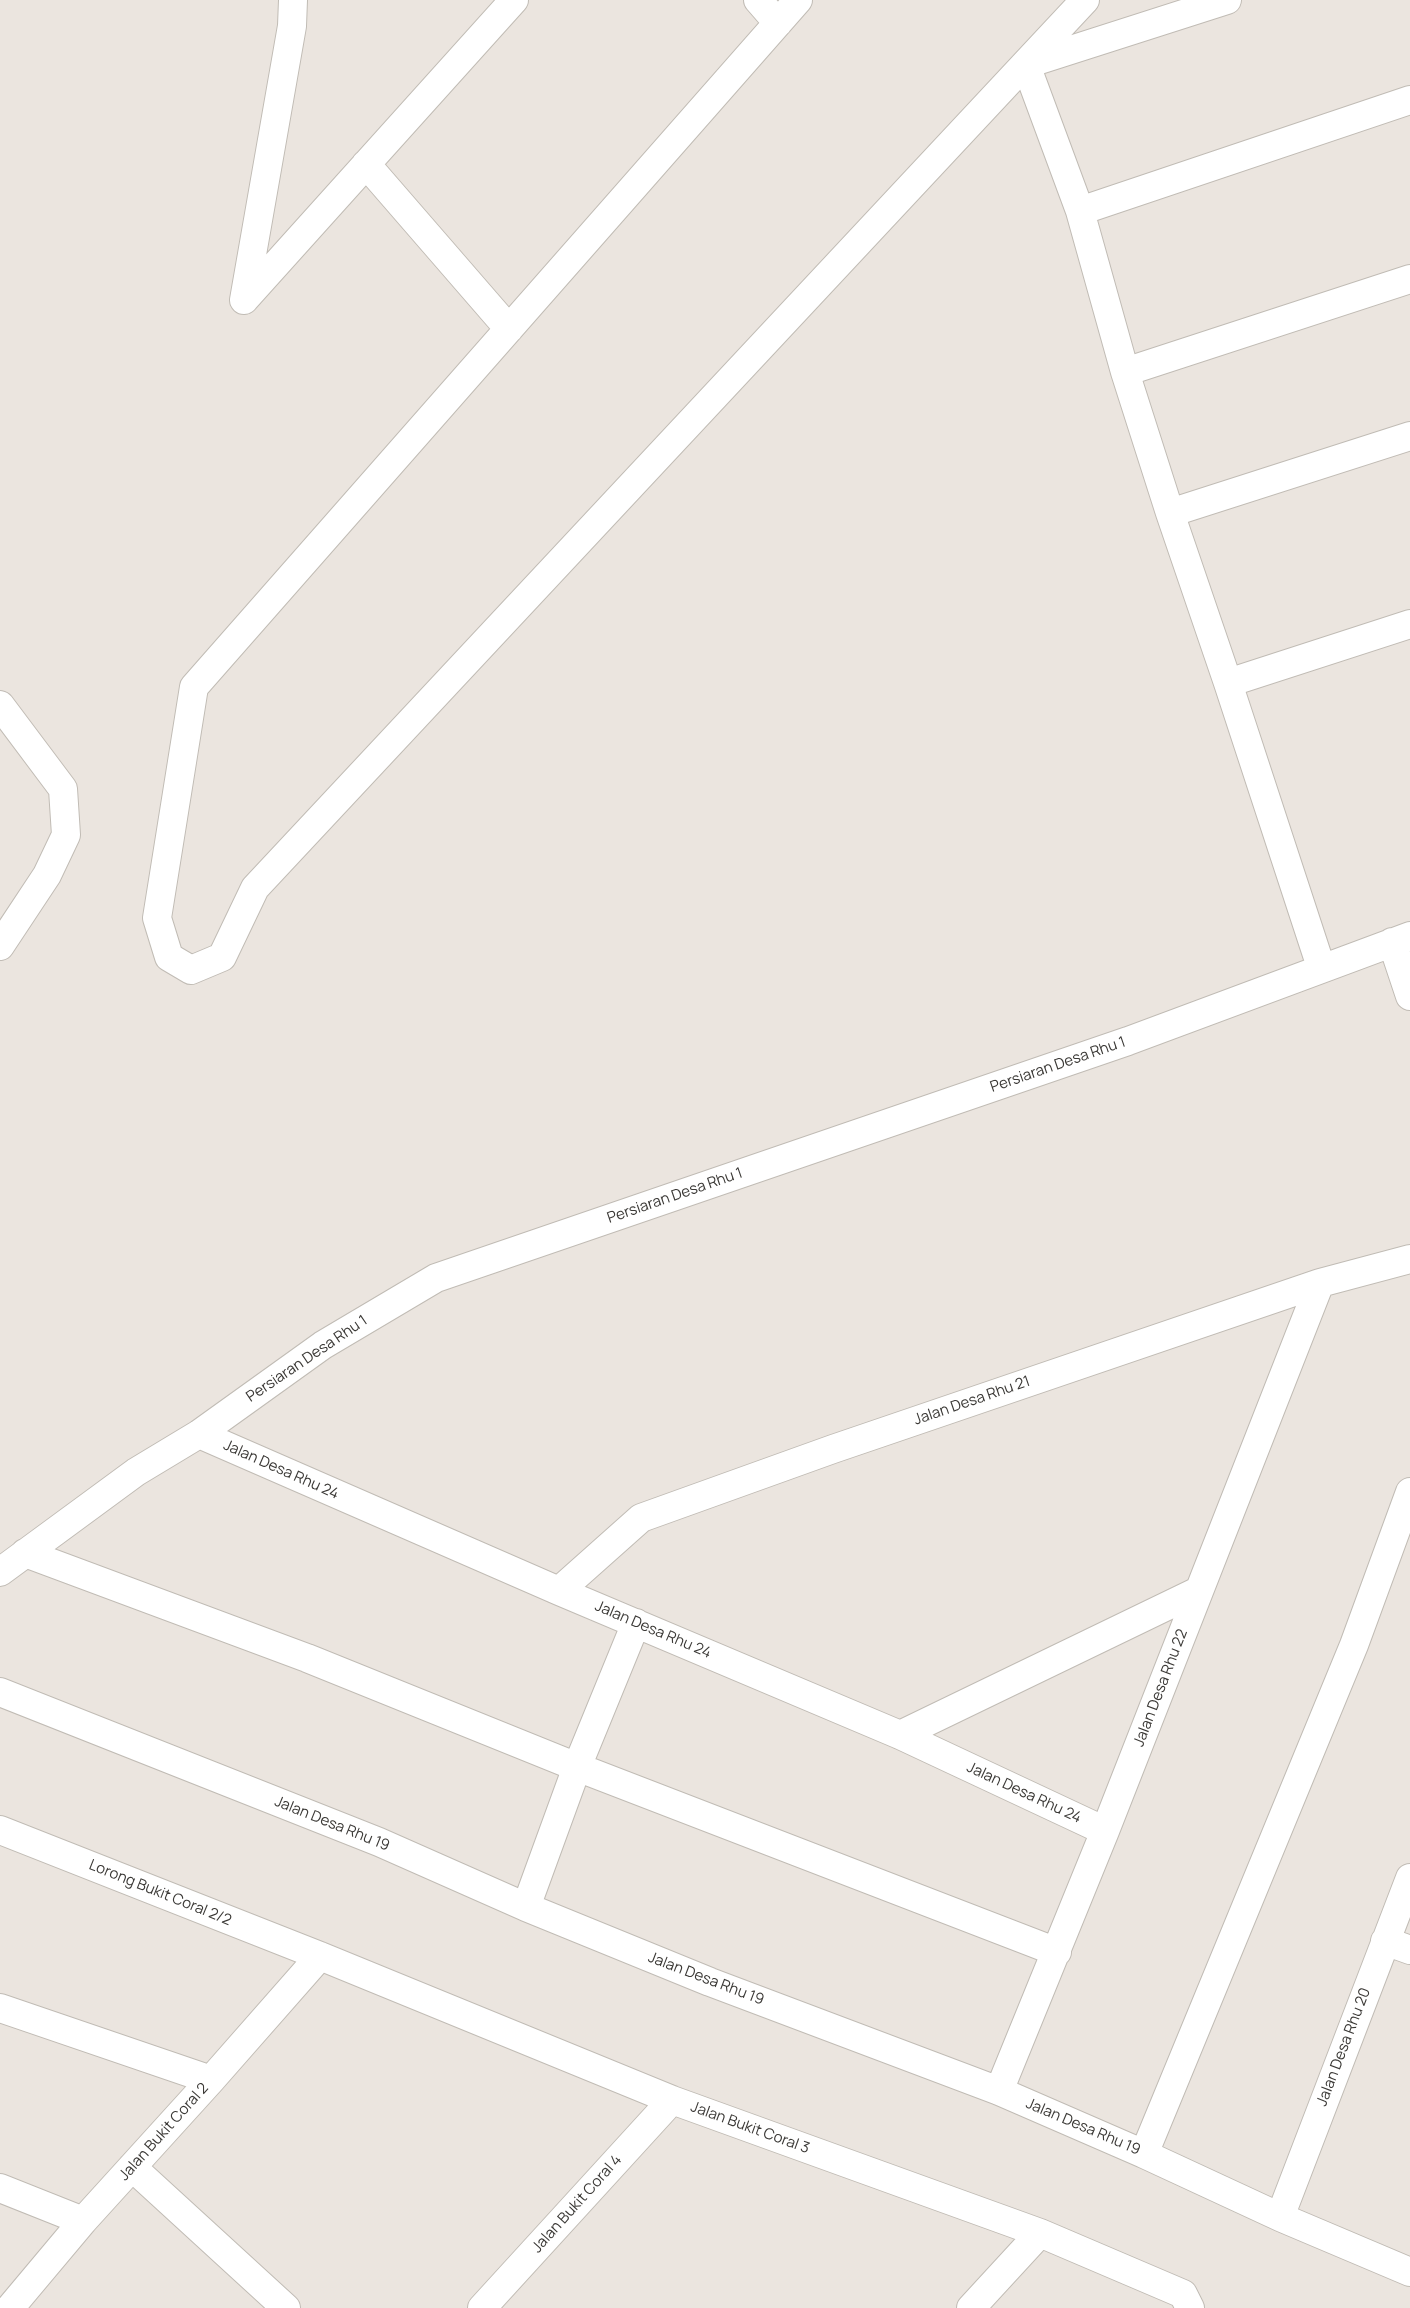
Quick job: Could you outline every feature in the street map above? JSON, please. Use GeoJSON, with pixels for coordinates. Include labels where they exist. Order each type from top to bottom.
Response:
{"type":"FeatureCollection","features":[{"type":"Feature","properties":{"kind":"street"},"geometry":{"type":"LineString","coordinates":[[314,0],[292,13],[244,300],[514,0]]}},
{"type":"Feature","properties":{"kind":"street"},"geometry":{"type":"LineString","coordinates":[[758,0],[778,23]]}},
{"type":"Feature","properties":{"kind":"street"},"geometry":{"type":"LineString","coordinates":[[798,0],[194,687],[157,918],[169,957],[191,970],[222,957],[255,888],[1026,65],[1084,0]]}},
{"type":"Feature","properties":{"kind":"street"},"geometry":{"type":"LineString","coordinates":[[1026,65],[1227,0]]}},
{"type":"Feature","properties":{"kind":"street"},"geometry":{"type":"LineString","coordinates":[[1026,65],[1080,211],[1125,372],[1170,514],[1228,683],[1321,967]]}},
{"type":"Feature","properties":{"kind":"street"},"geometry":{"type":"LineString","coordinates":[[1080,211],[1410,100]]}},
{"type":"Feature","properties":{"kind":"street"},"geometry":{"type":"LineString","coordinates":[[366,164],[509,329]]}},
{"type":"Feature","properties":{"kind":"street"},"geometry":{"type":"LineString","coordinates":[[1125,372],[1410,279]]}},
{"type":"Feature","properties":{"kind":"street"},"geometry":{"type":"LineString","coordinates":[[1170,514],[1410,436]]}},
{"type":"Feature","properties":{"kind":"street"},"geometry":{"type":"LineString","coordinates":[[1228,683],[1410,624]]}},
{"type":"Feature","properties":{"kind":"street"},"geometry":{"type":"LineString","coordinates":[[0,705],[63,790],[66,835],[47,875],[0,946]]}},
{"type":"Feature","properties":{"kind":"street"},"geometry":{"type":"LineString","coordinates":[[1401,939],[1410,996]]}},
{"type":"Feature","properties":{"kind":"street","name":"Persiaran Desa Rhu 1"},"geometry":{"type":"LineString","coordinates":[[0,1572],[136,1472],[199,1434],[323,1345],[436,1278],[1128,1041],[1321,967],[1401,939]]}},
{"type":"Feature","properties":{"kind":"street","name":"Jalan Desa Rhu 21"},"geometry":{"type":"LineString","coordinates":[[559,1591],[640,1518],[843,1446],[1320,1283],[1410,1259]]}},
{"type":"Feature","properties":{"kind":"street","name":"Jalan Desa Rhu 22"},"geometry":{"type":"LineString","coordinates":[[999,2091],[1057,1952],[1320,1283]]}},
{"type":"Feature","properties":{"kind":"street","name":"Jalan Desa Rhu 24"},"geometry":{"type":"LineString","coordinates":[[199,1434],[559,1591],[900,1735],[1105,1831]]}},
{"type":"Feature","properties":{"kind":"street"},"geometry":{"type":"LineString","coordinates":[[1144,2154],[1354,1645],[1410,1492]]}},
{"type":"Feature","properties":{"kind":"street"},"geometry":{"type":"LineString","coordinates":[[25,1553],[298,1655],[577,1767],[1057,1952]]}},
{"type":"Feature","properties":{"kind":"street"},"geometry":{"type":"LineString","coordinates":[[900,1735],[1198,1591]]}},
{"type":"Feature","properties":{"kind":"street"},"geometry":{"type":"LineString","coordinates":[[526,1907],[577,1767],[636,1623]]}},
{"type":"Feature","properties":{"kind":"street","name":"Jalan Desa Rhu 19"},"geometry":{"type":"LineString","coordinates":[[0,1692],[379,1842],[526,1907],[710,1982],[999,2091],[1144,2154],[1280,2217],[1410,2272]]}},
{"type":"Feature","properties":{"kind":"street","name":"Lorong Bukit Coral 2/2"},"geometry":{"type":"LineString","coordinates":[[0,1830],[320,1956]]}},
{"type":"Feature","properties":{"kind":"street","name":"Jalan Desa Rhu 20"},"geometry":{"type":"LineString","coordinates":[[1280,2217],[1398,1946],[1410,1878]]}},
{"type":"Feature","properties":{"kind":"street","name":"Jalan Bukit Coral 2"},"geometry":{"type":"LineString","coordinates":[[10,2308],[83,2221],[212,2080],[320,1956]]}},
{"type":"Feature","properties":{"kind":"street","name":"Jalan Bukit Coral 3"},"geometry":{"type":"LineString","coordinates":[[320,1956],[672,2100],[1040,2233],[1186,2301]]}},
{"type":"Feature","properties":{"kind":"street"},"geometry":{"type":"LineString","coordinates":[[0,2008],[212,2080]]}},
{"type":"Feature","properties":{"kind":"street","name":"Jalan Bukit Coral 4"},"geometry":{"type":"LineString","coordinates":[[482,2308],[672,2100]]}},
{"type":"Feature","properties":{"kind":"street"},"geometry":{"type":"LineString","coordinates":[[132,2167],[286,2308]]}},
{"type":"Feature","properties":{"kind":"street"},"geometry":{"type":"LineString","coordinates":[[0,2188],[83,2221]]}},
{"type":"Feature","properties":{"kind":"street"},"geometry":{"type":"LineString","coordinates":[[971,2308],[1040,2233]]}}]}
